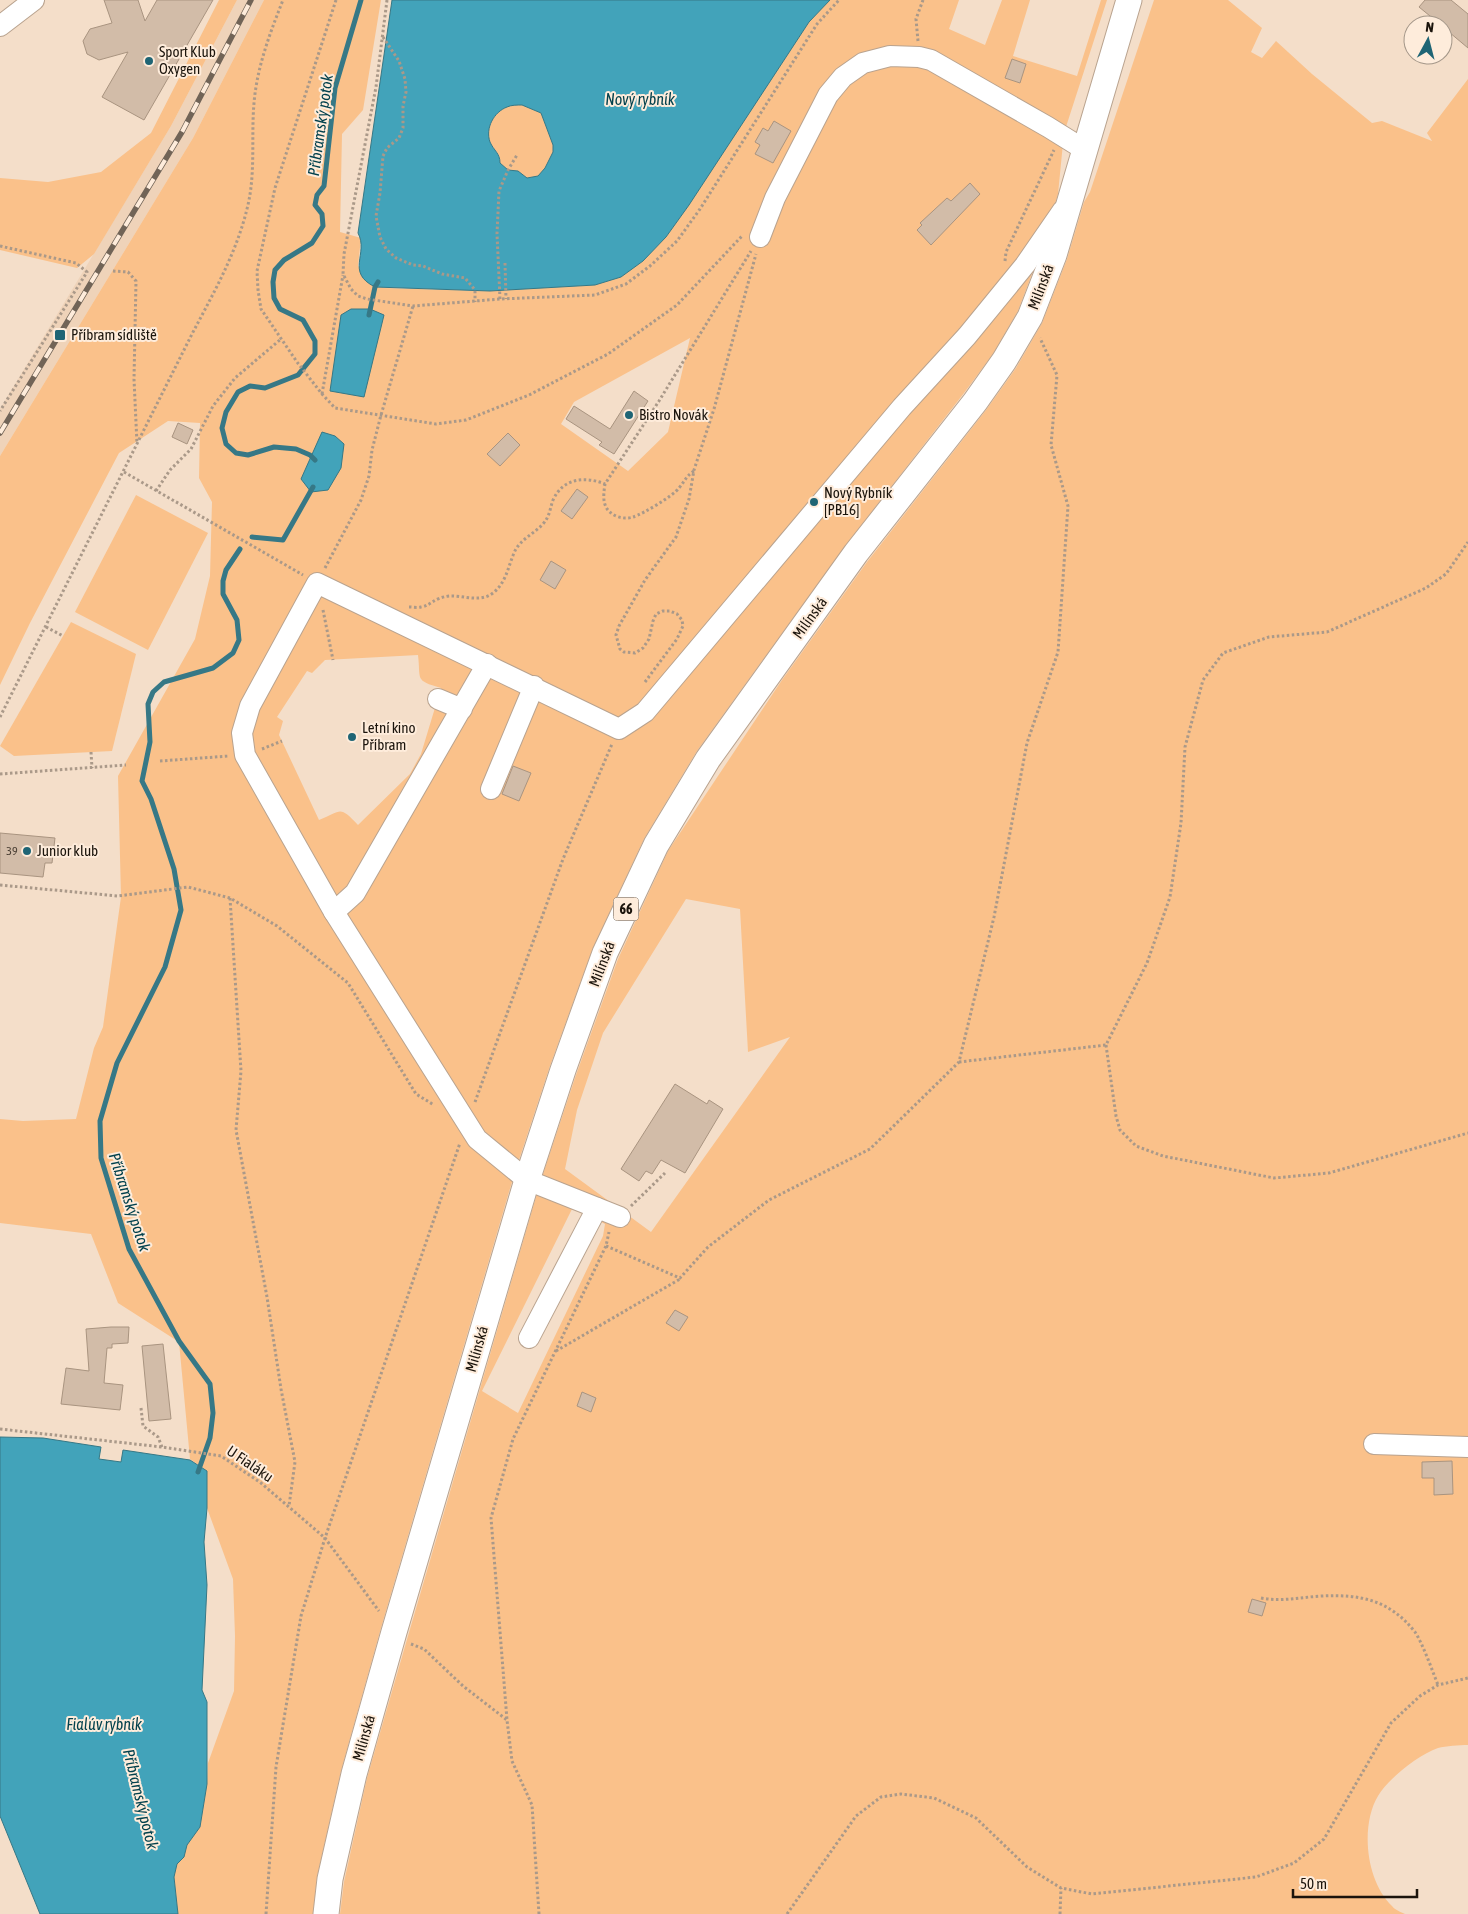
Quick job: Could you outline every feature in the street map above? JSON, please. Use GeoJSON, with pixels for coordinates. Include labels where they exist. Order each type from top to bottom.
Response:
{"type":"FeatureCollection","features":[{"type":"Feature","properties":{"kind":"main road","name":"Milínská"},"geometry":{"type":"LineString","coordinates":[[326,1914],[330,1880],[354,1774],[400,1637],[527,1180],[563,1070],[605,954],[656,845],[708,759],[856,553],[975,402],[1004,361],[1030,317],[1054,255],[1129,0]]}},
{"type":"Feature","properties":{"kind":"street"},"geometry":{"type":"LineString","coordinates":[[0,26],[34,0]]}},
{"type":"Feature","properties":{"kind":"street"},"geometry":{"type":"LineString","coordinates":[[752,235],[775,198],[828,95],[843,77],[863,64],[890,56],[919,57],[931,60],[1085,150]]}},
{"type":"Feature","properties":{"kind":"street"},"geometry":{"type":"LineString","coordinates":[[529,1338],[610,1213],[527,1180],[477,1139],[467,1125],[441,1080],[334,912],[245,755],[242,733],[250,706],[317,583],[534,686],[619,729],[645,712],[902,407],[967,336],[1025,266],[1071,198]]}},
{"type":"Feature","properties":{"kind":"street"},"geometry":{"type":"LineString","coordinates":[[334,912],[355,894],[487,664]]}},
{"type":"Feature","properties":{"kind":"street"},"geometry":{"type":"LineString","coordinates":[[491,789],[534,686]]}},
{"type":"Feature","properties":{"kind":"street"},"geometry":{"type":"LineString","coordinates":[[438,699],[462,709]]}},
{"type":"Feature","properties":{"kind":"street"},"geometry":{"type":"LineString","coordinates":[[1374,1444],[1468,1447]]}},
{"type":"Feature","properties":{"kind":"path"},"geometry":{"type":"LineString","coordinates":[[0,717],[236,247],[247,208],[253,172],[254,102],[264,50],[283,0]]}},
{"type":"Feature","properties":{"kind":"path"},"geometry":{"type":"LineString","coordinates":[[336,0],[275,188],[257,271],[261,309],[297,362],[335,408],[436,424],[466,420],[529,395],[608,354],[677,305],[752,235]]}},
{"type":"Feature","properties":{"kind":"path"},"geometry":{"type":"LineString","coordinates":[[322,394],[343,274],[344,254],[365,150],[387,0]]}},
{"type":"Feature","properties":{"kind":"path"},"geometry":{"type":"LineString","coordinates":[[343,274],[351,289],[358,296],[377,301],[413,306],[500,299],[595,295],[626,284],[650,266],[677,241],[700,209],[817,24],[839,0]]}},
{"type":"Feature","properties":{"kind":"path"},"geometry":{"type":"LineString","coordinates":[[919,57],[916,19],[923,0]]}},
{"type":"Feature","properties":{"kind":"path"},"geometry":{"type":"LineString","coordinates":[[383,37],[399,61],[405,79],[406,92],[403,106],[403,128],[399,138],[387,148],[383,156],[376,216],[380,237],[386,249],[396,258],[442,274],[464,278],[475,290],[475,302]]}},
{"type":"Feature","properties":{"kind":"path"},"geometry":{"type":"LineString","coordinates":[[500,299],[497,234],[499,191],[517,155]]}},
{"type":"Feature","properties":{"kind":"path"},"geometry":{"type":"LineString","coordinates":[[642,685],[677,639],[683,626],[682,620],[670,610],[663,610],[656,614],[649,639],[643,648],[635,653],[624,652],[620,649],[616,635],[619,626],[645,580],[676,537],[689,499],[694,470],[714,409],[752,235]]}},
{"type":"Feature","properties":{"kind":"path"},"geometry":{"type":"LineString","coordinates":[[694,470],[687,475],[679,488],[632,518],[618,517],[608,511],[603,499],[605,484],[659,401],[752,235]]}},
{"type":"Feature","properties":{"kind":"path"},"geometry":{"type":"LineString","coordinates":[[0,246],[76,263],[87,272],[0,411]]}},
{"type":"Feature","properties":{"kind":"path"},"geometry":{"type":"LineString","coordinates":[[506,263],[506,299]]}},
{"type":"Feature","properties":{"kind":"path"},"geometry":{"type":"LineString","coordinates":[[113,271],[128,272],[136,281],[134,379],[137,445]]}},
{"type":"Feature","properties":{"kind":"path"},"geometry":{"type":"LineString","coordinates":[[333,660],[317,583],[361,500],[369,476],[372,450],[381,415],[413,306]]}},
{"type":"Feature","properties":{"kind":"path"},"geometry":{"type":"LineString","coordinates":[[556,1351],[680,1278],[708,1247],[768,1200],[870,1149],[959,1062],[994,917],[1027,743],[1058,652],[1068,506],[1051,445],[1057,375],[1030,317]]}},
{"type":"Feature","properties":{"kind":"path"},"geometry":{"type":"LineString","coordinates":[[156,491],[170,470],[190,449],[213,406],[235,378],[281,338]]}},
{"type":"Feature","properties":{"kind":"path"},"geometry":{"type":"LineString","coordinates":[[124,472],[317,583]]}},
{"type":"Feature","properties":{"kind":"path"},"geometry":{"type":"LineString","coordinates":[[406,607],[421,607],[438,597],[458,596],[480,599],[493,593],[505,579],[514,551],[523,540],[542,525],[550,514],[554,499],[564,485],[578,479],[592,479],[605,484]]}},
{"type":"Feature","properties":{"kind":"path"},"geometry":{"type":"LineString","coordinates":[[1468,542],[1446,574],[1426,588],[1326,632],[1269,637],[1223,653],[1203,680],[1185,747],[1181,823],[1170,897],[1148,963],[1106,1044],[1116,1116],[1120,1130],[1136,1146],[1163,1156],[1274,1178],[1330,1173],[1468,1133]]}},
{"type":"Feature","properties":{"kind":"path"},"geometry":{"type":"LineString","coordinates":[[46,627],[63,636]]}},
{"type":"Feature","properties":{"kind":"path"},"geometry":{"type":"LineString","coordinates":[[266,1914],[276,1767],[301,1616],[325,1538],[467,1125],[563,858],[619,729]]}},
{"type":"Feature","properties":{"kind":"path"},"geometry":{"type":"LineString","coordinates":[[91,752],[92,768]]}},
{"type":"Feature","properties":{"kind":"path"},"geometry":{"type":"LineString","coordinates":[[160,761],[245,755]]}},
{"type":"Feature","properties":{"kind":"path"},"geometry":{"type":"LineString","coordinates":[[0,774],[126,765]]}},
{"type":"Feature","properties":{"kind":"path"},"geometry":{"type":"LineString","coordinates":[[0,885],[118,896],[188,887],[230,898],[277,926],[348,983],[416,1094],[441,1110]]}},
{"type":"Feature","properties":{"kind":"path"},"geometry":{"type":"LineString","coordinates":[[230,898],[241,1071],[236,1130],[268,1297],[281,1389],[295,1462],[289,1507]]}},
{"type":"Feature","properties":{"kind":"path"},"geometry":{"type":"LineString","coordinates":[[959,1062],[1106,1044]]}},
{"type":"Feature","properties":{"kind":"path"},"geometry":{"type":"LineString","coordinates":[[539,1914],[532,1805],[512,1761],[491,1518],[513,1439],[606,1246],[610,1213],[665,1173]]}},
{"type":"Feature","properties":{"kind":"path"},"geometry":{"type":"LineString","coordinates":[[606,1246],[680,1278]]}},
{"type":"Feature","properties":{"kind":"path"},"geometry":{"type":"LineString","coordinates":[[141,1408],[143,1426],[158,1437],[162,1447]]}},
{"type":"Feature","properties":{"kind":"path","name":"U Fialáku"},"geometry":{"type":"LineString","coordinates":[[0,1429],[162,1447],[221,1456],[261,1483],[325,1538],[400,1637]]}},
{"type":"Feature","properties":{"kind":"path"},"geometry":{"type":"LineString","coordinates":[[1261,1598],[1278,1601],[1321,1596],[1362,1597],[1380,1603],[1399,1616],[1416,1633],[1438,1685]]}},
{"type":"Feature","properties":{"kind":"path"},"geometry":{"type":"LineString","coordinates":[[400,1637],[424,1649],[463,1686],[508,1720]]}},
{"type":"Feature","properties":{"kind":"path"},"geometry":{"type":"LineString","coordinates":[[787,1914],[856,1816],[881,1797],[900,1794],[934,1798],[976,1818],[1027,1867],[1061,1888],[1092,1894],[1256,1877],[1294,1863],[1324,1838],[1391,1723],[1420,1696],[1438,1685],[1468,1678]]}},
{"type":"Feature","properties":{"kind":"path"},"geometry":{"type":"LineString","coordinates":[[1060,1914],[1061,1888]]}},
{"type":"Feature","properties":{"kind":"shaded area"},"geometry":{"type":"Polygon","coordinates":[[[219,0],[237,0],[171,126],[94,254],[77,268],[0,250],[0,178],[48,182],[101,172],[151,133],[219,0]]]}},
{"type":"Feature","properties":{"kind":"shaded area"},"geometry":{"type":"Polygon","coordinates":[[[237,0],[264,0],[193,138],[0,456],[0,409],[171,126],[237,0]]]}},
{"type":"Feature","properties":{"kind":"shaded area"},"geometry":{"type":"Polygon","coordinates":[[[264,0],[381,0],[363,110],[342,134],[340,232],[361,238],[358,266],[384,288],[490,291],[595,285],[621,277],[643,261],[666,237],[809,22],[830,0],[959,0],[949,29],[985,45],[1002,0],[1030,0],[1013,56],[1077,76],[1101,0],[1107,0],[1064,133],[1058,194],[1041,250],[1018,311],[993,354],[846,545],[697,751],[644,839],[593,948],[550,1066],[514,1175],[381,1628],[341,1771],[317,1877],[313,1914],[178,1914],[174,1877],[177,1864],[184,1857],[187,1845],[200,1827],[207,1784],[208,1763],[234,1691],[235,1636],[233,1579],[207,1508],[207,1471],[190,1459],[179,1342],[118,1303],[91,1234],[0,1223],[0,1119],[23,1121],[76,1119],[94,1048],[103,1027],[121,897],[118,776],[195,639],[210,576],[212,502],[199,478],[200,423],[168,421],[119,453],[30,623],[0,685],[0,456],[193,138],[264,0]],[[690,338],[574,402],[561,424],[628,471],[668,432],[690,338]],[[418,655],[325,660],[312,673],[307,671],[277,717],[283,721],[279,735],[319,820],[336,812],[343,812],[358,825],[410,774],[421,754],[441,688],[423,681],[419,674],[418,655]]]}},
{"type":"Feature","properties":{"kind":"shaded area"},"geometry":{"type":"Polygon","coordinates":[[[1154,0],[1228,0],[1262,28],[1251,52],[1262,58],[1276,41],[1312,74],[1372,123],[1382,121],[1432,141],[1427,133],[1468,79],[1468,1745],[1438,1748],[1422,1756],[1389,1782],[1378,1796],[1372,1808],[1368,1837],[1368,1853],[1371,1868],[1383,1895],[1393,1907],[1405,1914],[340,1914],[344,1882],[367,1778],[408,1636],[540,1183],[576,1075],[618,959],[668,851],[782,680],[867,562],[986,410],[1016,368],[1042,323],[1067,259],[1084,202],[1090,192],[1154,0]],[[686,899],[603,1033],[577,1110],[565,1169],[651,1232],[790,1037],[748,1052],[740,909],[686,899]],[[573,1207],[482,1391],[518,1413],[603,1236],[605,1224],[573,1207]]]}},
{"type":"Feature","properties":{"kind":"shaded area"},"geometry":{"type":"Polygon","coordinates":[[[522,105],[541,113],[553,145],[553,152],[545,168],[538,176],[527,178],[518,171],[508,170],[500,163],[497,152],[489,137],[490,126],[498,112],[507,106],[522,105]]]}},
{"type":"Feature","properties":{"kind":"shaded area"},"geometry":{"type":"Polygon","coordinates":[[[136,495],[208,533],[148,650],[75,612],[136,495]]]}},
{"type":"Feature","properties":{"kind":"shaded area"},"geometry":{"type":"Polygon","coordinates":[[[71,622],[136,654],[112,751],[14,756],[0,746],[71,622]]]}},
{"type":"Feature","properties":{"kind":"water","name":"Nový rybník"},"geometry":{"type":"Polygon","coordinates":[[[392,0],[830,0],[809,22],[666,237],[643,261],[621,277],[595,285],[490,291],[375,287],[366,281],[359,269],[361,241],[358,233],[392,0]],[[522,105],[510,106],[498,113],[490,126],[490,142],[498,154],[500,163],[508,170],[518,171],[527,178],[538,176],[545,168],[553,152],[553,145],[541,113],[522,105]]]}},
{"type":"Feature","properties":{"kind":"water"},"geometry":{"type":"Polygon","coordinates":[[[351,309],[370,309],[384,315],[364,397],[330,391],[341,315],[351,309]]]}},
{"type":"Feature","properties":{"kind":"water"},"geometry":{"type":"Polygon","coordinates":[[[322,432],[335,436],[344,444],[341,468],[328,490],[311,492],[301,479],[322,432]]]}},
{"type":"Feature","properties":{"kind":"water","name":"Fialúv rybník"},"geometry":{"type":"Polygon","coordinates":[[[0,1437],[43,1438],[101,1447],[99,1459],[121,1462],[123,1450],[190,1460],[207,1471],[207,1508],[204,1542],[207,1585],[202,1690],[207,1702],[207,1784],[200,1827],[187,1845],[184,1857],[177,1864],[174,1877],[178,1914],[40,1914],[0,1816],[0,1437]]]}},
{"type":"Feature","properties":{"kind":"building","name":"Sport Klub Oxygen"},"geometry":{"type":"Polygon","coordinates":[[[104,0],[138,0],[145,21],[157,0],[213,0],[144,120],[102,97],[128,52],[99,60],[87,54],[83,41],[90,29],[112,23],[104,0]]]}},
{"type":"Feature","properties":{"kind":"building"},"geometry":{"type":"Polygon","coordinates":[[[1425,0],[1451,0],[1468,14],[1468,48],[1453,35],[1453,15],[1429,15],[1419,7],[1425,0]]]}},
{"type":"Feature","properties":{"kind":"building"},"geometry":{"type":"Polygon","coordinates":[[[1012,59],[1026,64],[1020,83],[1005,78],[1012,59]]]}},
{"type":"Feature","properties":{"kind":"building"},"geometry":{"type":"Polygon","coordinates":[[[774,121],[791,131],[773,163],[755,154],[760,145],[755,142],[763,128],[768,131],[774,121]]]}},
{"type":"Feature","properties":{"kind":"building"},"geometry":{"type":"Polygon","coordinates":[[[970,183],[980,194],[931,245],[917,230],[922,225],[920,223],[947,198],[951,201],[970,183]]]}},
{"type":"Feature","properties":{"kind":"building","name":"Bistro Novák"},"geometry":{"type":"Polygon","coordinates":[[[634,391],[648,401],[614,454],[599,445],[602,442],[566,419],[574,406],[610,429],[634,391]]]}},
{"type":"Feature","properties":{"kind":"building"},"geometry":{"type":"Polygon","coordinates":[[[178,423],[193,430],[187,444],[172,437],[178,423]]]}},
{"type":"Feature","properties":{"kind":"building"},"geometry":{"type":"Polygon","coordinates":[[[508,433],[520,445],[500,466],[487,454],[508,433]]]}},
{"type":"Feature","properties":{"kind":"building"},"geometry":{"type":"Polygon","coordinates":[[[577,489],[588,497],[572,519],[561,511],[577,489]]]}},
{"type":"Feature","properties":{"kind":"building"},"geometry":{"type":"Polygon","coordinates":[[[551,561],[566,570],[555,589],[540,580],[551,561]]]}},
{"type":"Feature","properties":{"kind":"building"},"geometry":{"type":"Polygon","coordinates":[[[513,766],[531,773],[519,801],[502,794],[513,766]]]}},
{"type":"Feature","properties":{"kind":"building","name":"Junior klub"},"geometry":{"type":"Polygon","coordinates":[[[0,833],[55,838],[52,863],[45,863],[43,877],[0,873],[0,833]]]}},
{"type":"Feature","properties":{"kind":"building"},"geometry":{"type":"Polygon","coordinates":[[[675,1084],[707,1104],[709,1100],[723,1109],[685,1173],[661,1160],[652,1174],[646,1171],[639,1181],[621,1169],[675,1084]]]}},
{"type":"Feature","properties":{"kind":"building"},"geometry":{"type":"Polygon","coordinates":[[[675,1310],[688,1317],[679,1331],[666,1323],[675,1310]]]}},
{"type":"Feature","properties":{"kind":"building"},"geometry":{"type":"Polygon","coordinates":[[[129,1327],[128,1343],[112,1344],[112,1348],[107,1348],[104,1383],[123,1385],[120,1410],[61,1404],[66,1368],[89,1371],[86,1329],[129,1327]]]}},
{"type":"Feature","properties":{"kind":"building"},"geometry":{"type":"Polygon","coordinates":[[[163,1344],[171,1419],[149,1421],[142,1346],[163,1344]]]}},
{"type":"Feature","properties":{"kind":"building"},"geometry":{"type":"Polygon","coordinates":[[[582,1392],[596,1398],[591,1412],[577,1406],[582,1392]]]}},
{"type":"Feature","properties":{"kind":"building"},"geometry":{"type":"Polygon","coordinates":[[[1452,1461],[1453,1494],[1434,1495],[1434,1478],[1422,1478],[1422,1462],[1452,1461]]]}},
{"type":"Feature","properties":{"kind":"building"},"geometry":{"type":"Polygon","coordinates":[[[1252,1599],[1266,1603],[1262,1616],[1248,1612],[1252,1599]]]}},
{"type":"Feature","properties":{"kind":"waterway","name":"Příbramský potok"},"geometry":{"type":"LineString","coordinates":[[315,460],[310,455],[296,449],[274,447],[248,455],[236,453],[226,444],[222,428],[226,412],[238,392],[250,386],[265,388],[298,375],[315,354],[315,341],[303,320],[280,309],[274,298],[273,282],[275,270],[284,260],[312,243],[323,226],[322,214],[315,205],[317,195],[324,186],[335,88],[361,0]]}},
{"type":"Feature","properties":{"kind":"waterway"},"geometry":{"type":"LineString","coordinates":[[369,315],[375,287],[378,282]]}},
{"type":"Feature","properties":{"kind":"waterway","name":"Příbramský potok"},"geometry":{"type":"LineString","coordinates":[[252,537],[283,540],[313,487]]}},
{"type":"Feature","properties":{"kind":"waterway","name":"Příbramský potok"},"geometry":{"type":"LineString","coordinates":[[198,1472],[210,1438],[213,1413],[210,1384],[179,1341],[129,1249],[101,1158],[100,1121],[117,1063],[165,967],[181,910],[174,869],[151,799],[142,781],[150,742],[148,704],[153,692],[164,682],[213,668],[233,653],[239,640],[237,620],[223,594],[223,581],[226,570],[240,549]]}},
{"type":"Feature","properties":{"kind":"railway"},"geometry":{"type":"LineString","coordinates":[[0,433],[182,132],[251,0]]}},
{"type":"Feature","properties":{"kind":"place","name":"Sport Klub Oxygen"},"geometry":{"type":"Point","coordinates":[149,61]}},
{"type":"Feature","properties":{"kind":"place","name":"Příbram sídliště"},"geometry":{"type":"Point","coordinates":[60,335]}},
{"type":"Feature","properties":{"kind":"place","name":"Bistro Novák"},"geometry":{"type":"Point","coordinates":[629,415]}},
{"type":"Feature","properties":{"kind":"place","name":"Nový Rybník [PB16]"},"geometry":{"type":"Point","coordinates":[814,502]}},
{"type":"Feature","properties":{"kind":"place","name":"Letní kino Příbram"},"geometry":{"type":"Point","coordinates":[352,737]}},
{"type":"Feature","properties":{"kind":"place","name":"Junior klub"},"geometry":{"type":"Point","coordinates":[27,851]}}]}
